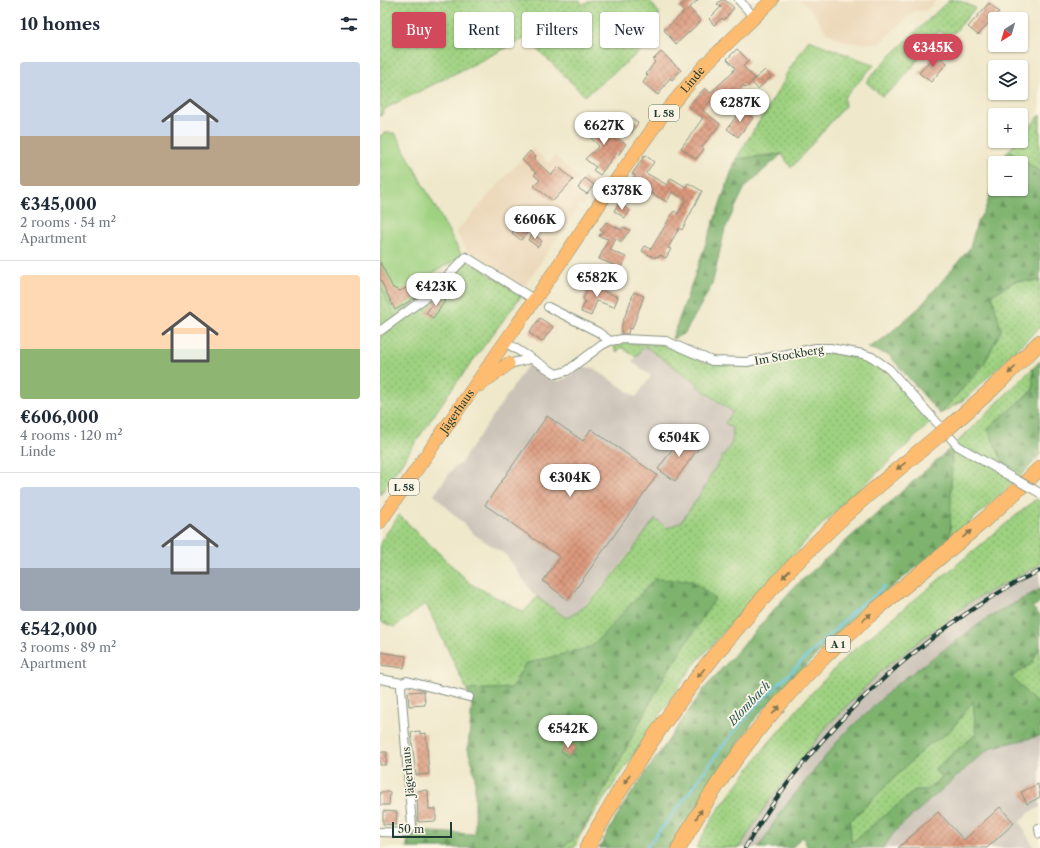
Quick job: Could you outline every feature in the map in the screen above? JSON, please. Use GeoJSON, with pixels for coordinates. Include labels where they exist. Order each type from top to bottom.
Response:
{"type":"FeatureCollection","features":[{"type":"Feature","properties":{"kind":"highway"},"geometry":{"type":"LineString","coordinates":[[587,848],[611,805],[659,730],[704,669],[747,616],[842,518],[896,469],[944,431],[991,390],[1040,342]]}},
{"type":"Feature","properties":{"kind":"highway","name":"A 1"},"geometry":{"type":"LineString","coordinates":[[679,848],[704,807],[750,741],[808,674],[872,613],[1001,505],[1040,468]]}},
{"type":"Feature","properties":{"kind":"main road","name":"Linde"},"geometry":{"type":"LineString","coordinates":[[535,300],[584,225],[662,116],[705,65],[772,0]]}},
{"type":"Feature","properties":{"kind":"main road","name":"Jägerhaus"},"geometry":{"type":"LineString","coordinates":[[380,522],[535,300]]}},
{"type":"Feature","properties":{"kind":"main road"},"geometry":{"type":"LineString","coordinates":[[472,390],[487,381],[508,364]]}},
{"type":"Feature","properties":{"kind":"street"},"geometry":{"type":"LineString","coordinates":[[739,0],[754,17]]}},
{"type":"Feature","properties":{"kind":"street"},"geometry":{"type":"LineString","coordinates":[[380,331],[428,296],[466,257],[535,300]]}},
{"type":"Feature","properties":{"kind":"street"},"geometry":{"type":"LineString","coordinates":[[548,307],[598,332],[610,341]]}},
{"type":"Feature","properties":{"kind":"street","name":"Im Stockberg"},"geometry":{"type":"LineString","coordinates":[[505,342],[556,374],[562,374],[610,341],[624,339],[666,341],[712,361],[747,362],[816,348],[845,350],[867,356],[889,369],[958,446],[1040,493]]}},
{"type":"Feature","properties":{"kind":"street"},"geometry":{"type":"LineString","coordinates":[[508,364],[530,359]]}},
{"type":"Feature","properties":{"kind":"street"},"geometry":{"type":"LineString","coordinates":[[380,679],[402,683],[407,681],[470,697]]}},
{"type":"Feature","properties":{"kind":"street","name":"Jägerhaus"},"geometry":{"type":"LineString","coordinates":[[380,832],[407,833],[412,826],[401,686],[402,683]]}},
{"type":"Feature","properties":{"kind":"shaded area"},"geometry":{"type":"Polygon","coordinates":[[[800,0],[937,0],[926,11],[914,11],[879,44],[846,42],[826,32],[812,10],[800,0]]]}},
{"type":"Feature","properties":{"kind":"shaded area"},"geometry":{"type":"Polygon","coordinates":[[[532,147],[548,163],[555,156],[579,179],[571,189],[586,200],[583,206],[581,203],[522,290],[470,256],[456,232],[532,147]]]}},
{"type":"Feature","properties":{"kind":"shaded area"},"geometry":{"type":"Polygon","coordinates":[[[643,347],[646,347],[699,384],[698,387],[733,412],[733,437],[731,444],[710,476],[707,486],[681,522],[667,528],[655,519],[610,578],[591,599],[572,616],[566,618],[534,595],[506,555],[475,535],[434,495],[454,467],[460,464],[528,365],[538,369],[552,379],[559,381],[567,378],[583,367],[593,368],[636,397],[651,376],[632,362],[643,347]]]}},
{"type":"Feature","properties":{"kind":"shaded area"},"geometry":{"type":"Polygon","coordinates":[[[1040,565],[1040,589],[986,619],[897,684],[842,736],[782,810],[758,848],[739,848],[769,801],[828,725],[881,671],[970,602],[1040,565]]]}},
{"type":"Feature","properties":{"kind":"shaded area"},"geometry":{"type":"Polygon","coordinates":[[[1040,736],[1040,807],[1029,813],[1020,822],[1034,848],[883,848],[897,829],[982,754],[993,747],[1040,736]]]}},
{"type":"Feature","properties":{"kind":"green space"},"geometry":{"type":"Polygon","coordinates":[[[380,0],[580,0],[582,5],[591,0],[649,0],[658,12],[600,12],[600,48],[642,48],[585,96],[536,48],[592,48],[592,12],[522,12],[522,40],[514,44],[514,12],[454,12],[454,48],[506,48],[386,108],[380,117],[380,0]]]}},
{"type":"Feature","properties":{"kind":"green space"},"geometry":{"type":"Polygon","coordinates":[[[949,0],[959,0],[975,8],[954,33],[952,32],[947,37],[940,31],[899,83],[882,96],[866,82],[883,63],[949,0]]]}},
{"type":"Feature","properties":{"kind":"green space"},"geometry":{"type":"Polygon","coordinates":[[[809,40],[874,65],[844,98],[845,106],[791,168],[782,154],[736,159],[786,78],[784,77],[809,40]]]}},
{"type":"Feature","properties":{"kind":"green space"},"geometry":{"type":"Polygon","coordinates":[[[1040,115],[1040,172],[1028,163],[1028,156],[1017,156],[1009,150],[1011,148],[1028,148],[1028,129],[1040,115]]]}},
{"type":"Feature","properties":{"kind":"green space"},"geometry":{"type":"Polygon","coordinates":[[[385,133],[395,133],[462,256],[417,282],[422,298],[395,317],[380,284],[380,136],[385,133]]]}},
{"type":"Feature","properties":{"kind":"green space"},"geometry":{"type":"Polygon","coordinates":[[[1009,150],[1017,156],[1004,156],[1009,150]]]}},
{"type":"Feature","properties":{"kind":"green space"},"geometry":{"type":"Polygon","coordinates":[[[782,154],[745,187],[725,229],[712,285],[685,333],[672,339],[736,159],[782,154]]]}},
{"type":"Feature","properties":{"kind":"green space"},"geometry":{"type":"Polygon","coordinates":[[[1028,163],[1040,172],[1040,281],[1015,281],[992,295],[1001,330],[984,364],[940,414],[889,355],[868,348],[883,339],[919,308],[970,248],[977,222],[985,210],[989,196],[1028,196],[1028,163]]]}},
{"type":"Feature","properties":{"kind":"green space"},"geometry":{"type":"Polygon","coordinates":[[[467,260],[522,295],[451,390],[380,495],[380,337],[431,297],[467,260]]]}},
{"type":"Feature","properties":{"kind":"green space"},"geometry":{"type":"Polygon","coordinates":[[[1015,281],[1040,281],[1040,327],[965,399],[940,414],[984,364],[1001,330],[992,295],[1015,281]]]}},
{"type":"Feature","properties":{"kind":"green space"},"geometry":{"type":"Polygon","coordinates":[[[380,284],[395,317],[380,328],[380,284]]]}},
{"type":"Feature","properties":{"kind":"green space"},"geometry":{"type":"Polygon","coordinates":[[[617,344],[668,345],[703,362],[741,366],[821,352],[855,356],[876,364],[889,374],[931,422],[813,533],[692,667],[580,835],[664,677],[714,599],[655,579],[591,647],[525,664],[512,688],[467,690],[426,604],[394,627],[380,621],[380,543],[399,515],[471,584],[524,612],[537,597],[566,618],[577,612],[602,589],[655,519],[667,528],[681,522],[706,486],[710,476],[731,444],[733,437],[732,428],[725,423],[733,412],[697,386],[699,384],[646,347],[643,347],[636,357],[621,347],[617,352],[614,347],[617,344]]]}},
{"type":"Feature","properties":{"kind":"green space"},"geometry":{"type":"Polygon","coordinates":[[[1040,361],[1040,455],[1023,474],[1003,462],[988,429],[1033,390],[1033,368],[1040,361]]]}},
{"type":"Feature","properties":{"kind":"green space"},"geometry":{"type":"Polygon","coordinates":[[[1033,368],[1033,389],[988,429],[1003,462],[1023,474],[950,540],[952,447],[1033,368]]]}},
{"type":"Feature","properties":{"kind":"green space"},"geometry":{"type":"Polygon","coordinates":[[[952,447],[950,540],[852,619],[756,717],[671,848],[599,848],[624,804],[704,689],[793,588],[952,447]]]}},
{"type":"Feature","properties":{"kind":"green space"},"geometry":{"type":"Polygon","coordinates":[[[1036,499],[1040,501],[1040,565],[970,602],[881,671],[828,725],[769,801],[739,848],[696,848],[715,814],[767,745],[807,698],[848,655],[1036,499]]]}},
{"type":"Feature","properties":{"kind":"green space"},"geometry":{"type":"Polygon","coordinates":[[[655,579],[693,581],[715,599],[664,677],[580,835],[561,848],[407,848],[408,831],[475,834],[475,776],[468,749],[472,706],[467,690],[512,688],[525,664],[591,647],[655,579]]]}},
{"type":"Feature","properties":{"kind":"green space"},"geometry":{"type":"Polygon","coordinates":[[[1040,589],[1040,603],[1032,607],[1040,615],[1040,646],[1032,663],[1012,677],[1040,707],[1040,736],[993,747],[982,754],[897,829],[883,848],[808,848],[802,836],[792,848],[758,848],[782,810],[842,736],[897,684],[986,619],[1040,589]],[[973,701],[950,731],[928,745],[850,821],[851,843],[916,790],[926,790],[943,777],[934,770],[976,734],[973,701]]]}},
{"type":"Feature","properties":{"kind":"green space"},"geometry":{"type":"Polygon","coordinates":[[[1040,646],[1040,707],[1012,677],[1032,663],[1040,646]]]}},
{"type":"Feature","properties":{"kind":"green space"},"geometry":{"type":"Polygon","coordinates":[[[973,700],[976,734],[934,770],[943,776],[926,790],[916,790],[851,843],[850,821],[928,745],[950,731],[973,700]]]}},
{"type":"Feature","properties":{"kind":"green space"},"geometry":{"type":"Polygon","coordinates":[[[580,835],[574,848],[561,848],[580,835]]]}},
{"type":"Feature","properties":{"kind":"building"},"geometry":{"type":"Polygon","coordinates":[[[687,0],[698,0],[689,8],[701,21],[676,44],[664,30],[684,12],[679,7],[687,0]]]}},
{"type":"Feature","properties":{"kind":"building"},"geometry":{"type":"Polygon","coordinates":[[[721,0],[725,0],[734,8],[724,20],[722,18],[714,25],[709,19],[721,7],[717,4],[721,0]]]}},
{"type":"Feature","properties":{"kind":"building"},"geometry":{"type":"Polygon","coordinates":[[[989,3],[999,12],[988,12],[988,24],[978,35],[968,27],[989,3]]]}},
{"type":"Feature","properties":{"kind":"building"},"geometry":{"type":"Polygon","coordinates":[[[737,49],[749,61],[743,66],[755,79],[746,88],[743,85],[736,92],[734,90],[725,99],[719,93],[702,110],[720,124],[702,147],[704,149],[696,159],[681,148],[703,118],[688,106],[705,88],[710,93],[732,73],[735,68],[727,59],[737,49]]]}},
{"type":"Feature","properties":{"kind":"building"},"geometry":{"type":"Polygon","coordinates":[[[661,52],[681,70],[672,80],[670,78],[658,95],[643,83],[648,75],[646,74],[655,62],[653,60],[661,52]]]}},
{"type":"Feature","properties":{"kind":"building"},"geometry":{"type":"Polygon","coordinates":[[[936,53],[947,63],[931,82],[919,73],[936,53]]]}},
{"type":"Feature","properties":{"kind":"building"},"geometry":{"type":"Polygon","coordinates":[[[765,70],[771,77],[758,89],[751,82],[765,70]]]}},
{"type":"Feature","properties":{"kind":"building"},"geometry":{"type":"Polygon","coordinates":[[[741,110],[753,118],[738,137],[727,129],[741,110]]]}},
{"type":"Feature","properties":{"kind":"building"},"geometry":{"type":"Polygon","coordinates":[[[599,116],[608,122],[605,125],[615,132],[613,135],[626,144],[618,155],[616,153],[600,175],[593,170],[596,167],[585,159],[599,146],[591,138],[597,130],[595,129],[598,125],[594,123],[599,116]]]}},
{"type":"Feature","properties":{"kind":"building"},"geometry":{"type":"Polygon","coordinates":[[[630,117],[638,123],[632,132],[623,126],[630,117]]]}},
{"type":"Feature","properties":{"kind":"building"},"geometry":{"type":"Polygon","coordinates":[[[530,151],[536,157],[534,159],[551,175],[559,167],[573,180],[553,201],[534,186],[540,180],[534,175],[536,173],[522,160],[530,151]]]}},
{"type":"Feature","properties":{"kind":"building"},"geometry":{"type":"Polygon","coordinates":[[[645,155],[654,162],[646,173],[667,185],[671,178],[686,187],[688,183],[702,191],[682,230],[679,228],[668,248],[671,249],[666,258],[660,255],[659,257],[656,256],[655,258],[642,251],[645,246],[651,249],[674,211],[678,214],[686,199],[672,192],[667,202],[646,190],[638,201],[624,192],[635,175],[632,174],[645,155]]]}},
{"type":"Feature","properties":{"kind":"building"},"geometry":{"type":"Polygon","coordinates":[[[585,178],[594,185],[587,194],[578,188],[585,178]]]}},
{"type":"Feature","properties":{"kind":"building"},"geometry":{"type":"Polygon","coordinates":[[[619,203],[630,211],[625,218],[614,211],[619,203]]]}},
{"type":"Feature","properties":{"kind":"building"},"geometry":{"type":"Polygon","coordinates":[[[606,222],[621,230],[623,227],[630,230],[621,242],[616,238],[610,250],[626,257],[621,268],[599,259],[608,239],[599,236],[603,231],[600,230],[606,222]]]}},
{"type":"Feature","properties":{"kind":"building"},"geometry":{"type":"Polygon","coordinates":[[[517,226],[527,233],[521,240],[512,233],[517,226]]]}},
{"type":"Feature","properties":{"kind":"building"},"geometry":{"type":"Polygon","coordinates":[[[533,234],[542,241],[538,247],[528,240],[533,234]]]}},
{"type":"Feature","properties":{"kind":"building"},"geometry":{"type":"Polygon","coordinates":[[[380,262],[393,288],[400,291],[414,284],[420,295],[395,310],[380,279],[380,262]]]}},
{"type":"Feature","properties":{"kind":"building"},"geometry":{"type":"Polygon","coordinates":[[[591,280],[602,285],[600,290],[618,297],[614,307],[597,301],[591,316],[581,312],[585,301],[583,299],[591,280]]]}},
{"type":"Feature","properties":{"kind":"building"},"geometry":{"type":"Polygon","coordinates":[[[634,292],[644,296],[632,329],[629,328],[628,334],[621,334],[622,324],[634,292]]]}},
{"type":"Feature","properties":{"kind":"building"},"geometry":{"type":"Polygon","coordinates":[[[439,296],[445,301],[433,318],[426,313],[439,296]]]}},
{"type":"Feature","properties":{"kind":"building"},"geometry":{"type":"Polygon","coordinates":[[[540,318],[553,327],[542,342],[529,333],[540,318]]]}},
{"type":"Feature","properties":{"kind":"building"},"geometry":{"type":"Polygon","coordinates":[[[547,416],[583,441],[591,429],[657,475],[568,600],[543,581],[560,557],[485,505],[547,416]]]}},
{"type":"Feature","properties":{"kind":"building"},"geometry":{"type":"Polygon","coordinates":[[[683,434],[700,446],[675,481],[658,469],[683,434]]]}},
{"type":"Feature","properties":{"kind":"building"},"geometry":{"type":"Polygon","coordinates":[[[380,652],[406,656],[404,668],[380,665],[380,652]]]}},
{"type":"Feature","properties":{"kind":"building"},"geometry":{"type":"Polygon","coordinates":[[[424,691],[425,705],[409,706],[408,692],[424,691]]]}},
{"type":"Feature","properties":{"kind":"building"},"geometry":{"type":"Polygon","coordinates":[[[420,731],[420,734],[426,733],[429,774],[416,775],[411,732],[420,731]]]}},
{"type":"Feature","properties":{"kind":"building"},"geometry":{"type":"Polygon","coordinates":[[[568,741],[576,747],[569,757],[561,751],[568,741]]]}},
{"type":"Feature","properties":{"kind":"building"},"geometry":{"type":"Polygon","coordinates":[[[380,752],[387,752],[386,765],[380,765],[380,752]]]}},
{"type":"Feature","properties":{"kind":"building"},"geometry":{"type":"Polygon","coordinates":[[[1038,784],[1040,797],[1027,804],[1021,792],[1038,784]]]}},
{"type":"Feature","properties":{"kind":"building"},"geometry":{"type":"Polygon","coordinates":[[[428,790],[429,809],[436,809],[436,821],[418,822],[417,791],[428,790]]]}},
{"type":"Feature","properties":{"kind":"building"},"geometry":{"type":"Polygon","coordinates":[[[380,792],[390,792],[389,805],[380,805],[380,792]]]}},
{"type":"Feature","properties":{"kind":"building"},"geometry":{"type":"Polygon","coordinates":[[[1000,807],[1014,823],[987,848],[898,848],[938,812],[964,840],[1000,807]]]}},
{"type":"Feature","properties":{"kind":"building"},"geometry":{"type":"Polygon","coordinates":[[[383,811],[397,812],[396,825],[383,824],[383,811]]]}},
{"type":"Feature","properties":{"kind":"waterway","name":"Blombach"},"geometry":{"type":"LineString","coordinates":[[646,848],[681,804],[721,748],[756,706],[860,605],[873,597],[884,586]]}},
{"type":"Feature","properties":{"kind":"railway"},"geometry":{"type":"LineString","coordinates":[[745,848],[766,814],[790,781],[842,718],[902,662],[934,637],[993,596],[1040,571]]}}]}
